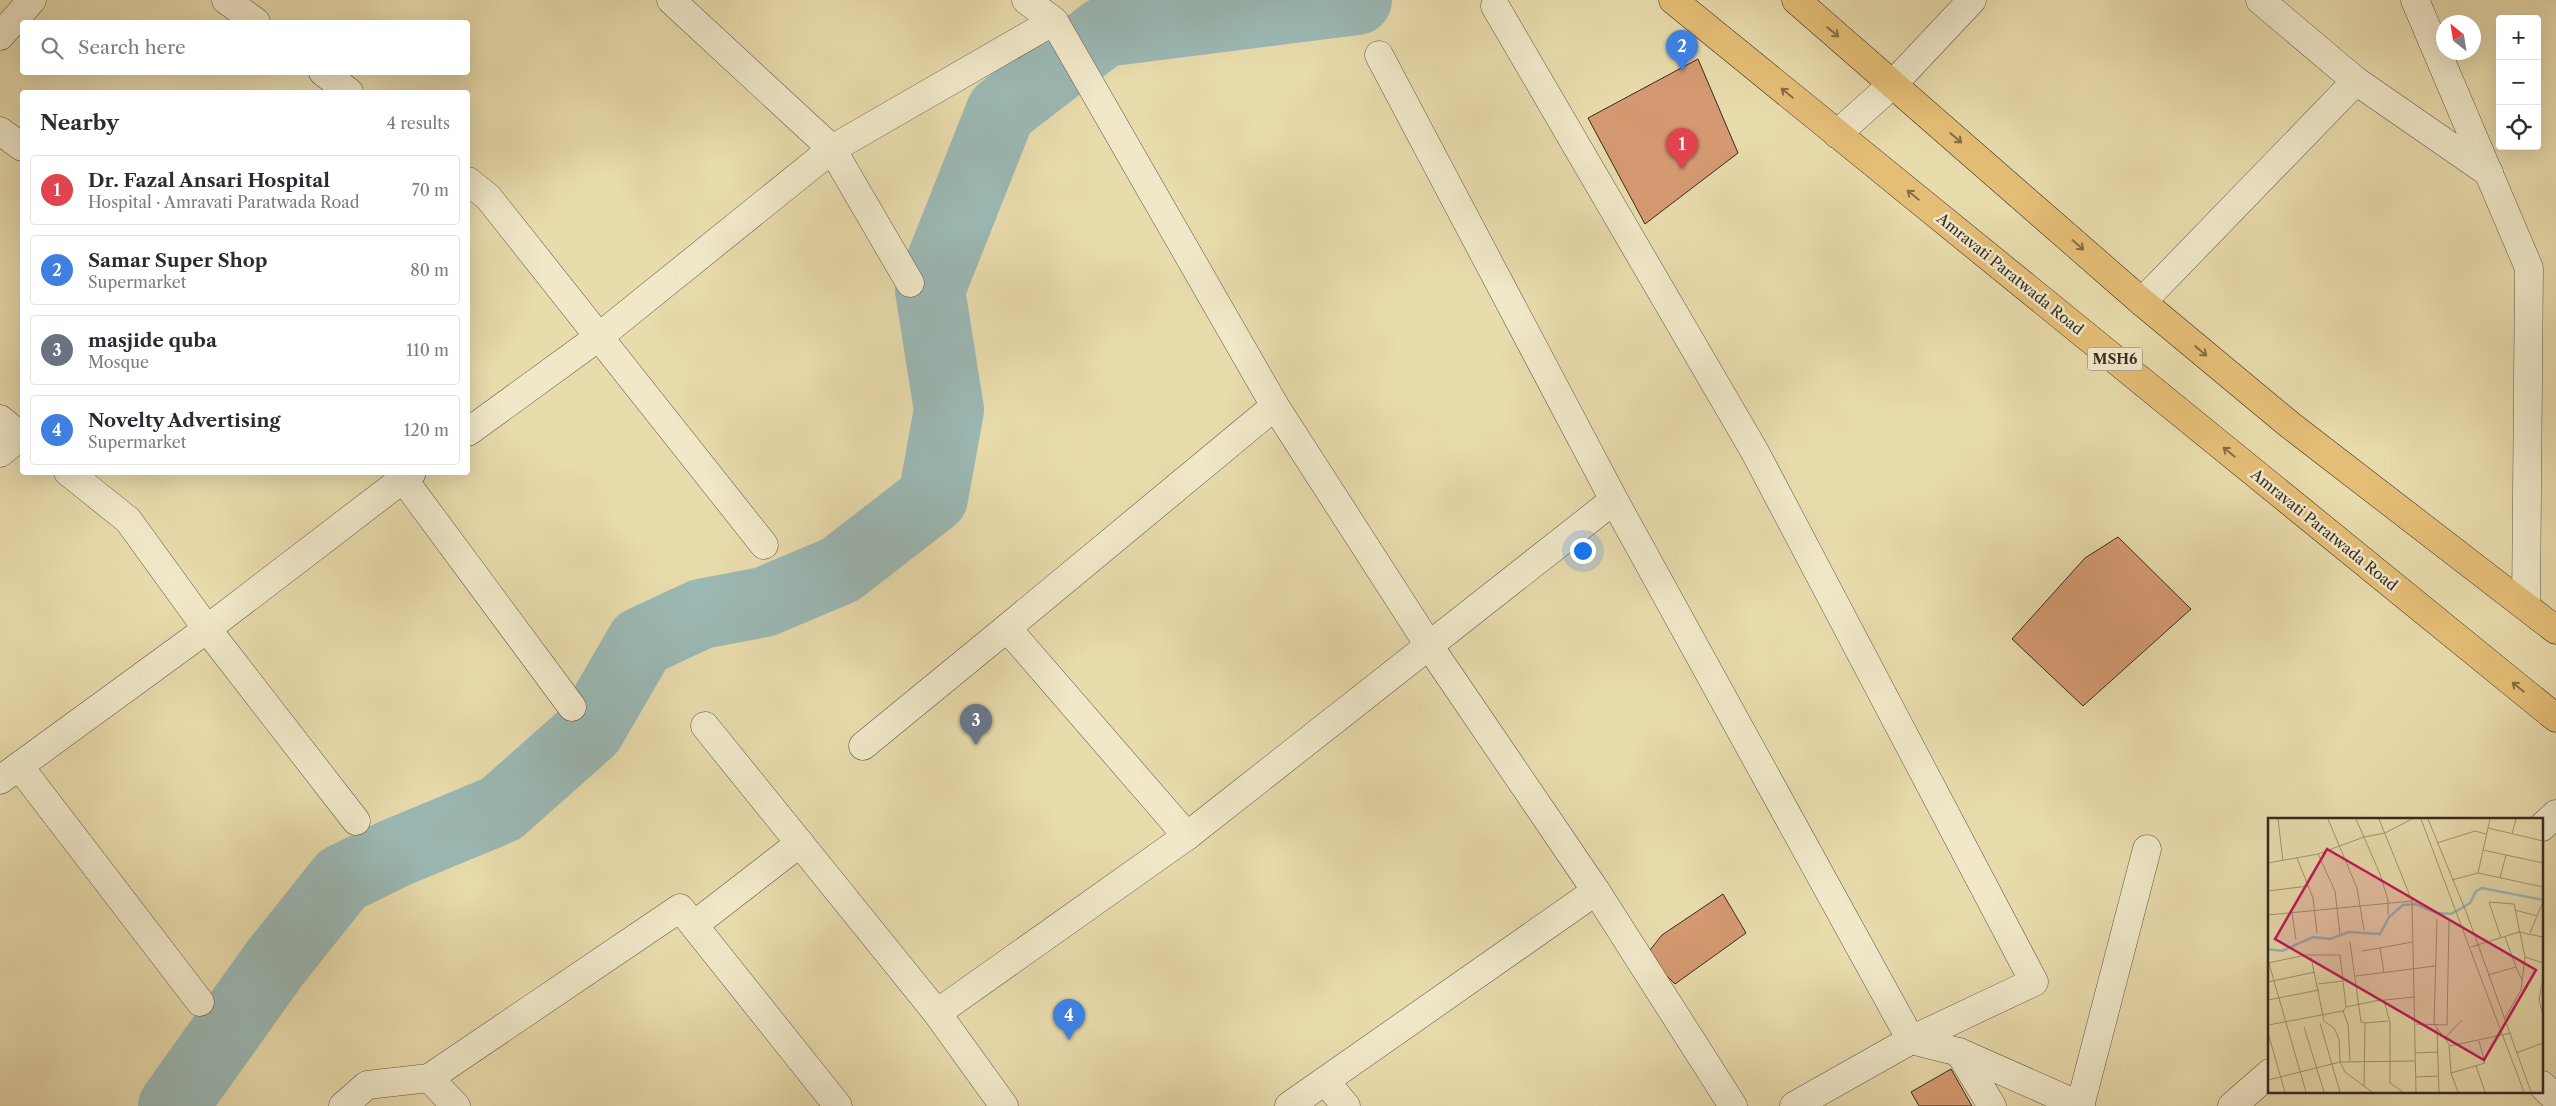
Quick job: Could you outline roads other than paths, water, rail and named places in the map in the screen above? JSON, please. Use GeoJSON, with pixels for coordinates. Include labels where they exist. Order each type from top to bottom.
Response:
{"type":"FeatureCollection","features":[{"type":"Feature","properties":{"kind":"main road","name":"Amravati Paratwada Road"},"geometry":{"type":"LineString","coordinates":[[1673,0],[2556,718]]}},
{"type":"Feature","properties":{"kind":"main road"},"geometry":{"type":"LineString","coordinates":[[1796,0],[1894,83],[2142,302],[2290,425],[2556,630]]}},
{"type":"Feature","properties":{"kind":"street"},"geometry":{"type":"LineString","coordinates":[[0,36],[32,0]]}},
{"type":"Feature","properties":{"kind":"street"},"geometry":{"type":"LineString","coordinates":[[226,0],[253,20]]}},
{"type":"Feature","properties":{"kind":"street"},"geometry":{"type":"LineString","coordinates":[[671,0],[832,149],[910,283]]}},
{"type":"Feature","properties":{"kind":"street"},"geometry":{"type":"LineString","coordinates":[[1026,0],[1060,33],[1275,406],[1430,647],[1596,891],[1733,1106]]}},
{"type":"Feature","properties":{"kind":"street"},"geometry":{"type":"LineString","coordinates":[[1837,134],[1894,83],[1972,0]]}},
{"type":"Feature","properties":{"kind":"street"},"geometry":{"type":"LineString","coordinates":[[2260,0],[2356,81],[2489,173]]}},
{"type":"Feature","properties":{"kind":"street"},"geometry":{"type":"LineString","coordinates":[[2415,0],[2530,268],[2526,605]]}},
{"type":"Feature","properties":{"kind":"street"},"geometry":{"type":"LineString","coordinates":[[1495,6],[1755,452],[2034,982],[1911,1040],[1794,1106]]}},
{"type":"Feature","properties":{"kind":"street"},"geometry":{"type":"LineString","coordinates":[[470,431],[600,336],[832,149],[1060,33]]}},
{"type":"Feature","properties":{"kind":"street"},"geometry":{"type":"LineString","coordinates":[[1379,55],[1614,500],[1911,1040],[1960,1052],[2081,1106],[2147,849]]}},
{"type":"Feature","properties":{"kind":"street"},"geometry":{"type":"LineString","coordinates":[[326,75],[346,90]]}},
{"type":"Feature","properties":{"kind":"street"},"geometry":{"type":"LineString","coordinates":[[2142,302],[2356,81]]}},
{"type":"Feature","properties":{"kind":"street"},"geometry":{"type":"LineString","coordinates":[[0,131],[20,146]]}},
{"type":"Feature","properties":{"kind":"street"},"geometry":{"type":"LineString","coordinates":[[470,184],[488,197],[764,545]]}},
{"type":"Feature","properties":{"kind":"street"},"geometry":{"type":"LineString","coordinates":[[863,746],[1275,406]]}},
{"type":"Feature","properties":{"kind":"street"},"geometry":{"type":"LineString","coordinates":[[0,419],[20,435]]}},
{"type":"Feature","properties":{"kind":"street"},"geometry":{"type":"LineString","coordinates":[[0,453],[20,438]]}},
{"type":"Feature","properties":{"kind":"street"},"geometry":{"type":"LineString","coordinates":[[72,475],[128,520],[208,629],[356,821]]}},
{"type":"Feature","properties":{"kind":"street"},"geometry":{"type":"LineString","coordinates":[[200,1002],[9,773],[208,629],[404,475],[572,707]]}},
{"type":"Feature","properties":{"kind":"street"},"geometry":{"type":"LineString","coordinates":[[937,1013],[1186,836],[1430,647],[1614,500]]}},
{"type":"Feature","properties":{"kind":"street"},"geometry":{"type":"LineString","coordinates":[[1007,628],[1186,836]]}},
{"type":"Feature","properties":{"kind":"street"},"geometry":{"type":"LineString","coordinates":[[705,726],[937,1013],[1004,1106]]}},
{"type":"Feature","properties":{"kind":"street"},"geometry":{"type":"LineString","coordinates":[[2544,825],[2556,814]]}},
{"type":"Feature","properties":{"kind":"street"},"geometry":{"type":"LineString","coordinates":[[694,925],[800,843]]}},
{"type":"Feature","properties":{"kind":"street"},"geometry":{"type":"LineString","coordinates":[[1289,1106],[1596,891]]}},
{"type":"Feature","properties":{"kind":"street"},"geometry":{"type":"LineString","coordinates":[[343,1106],[366,1085],[429,1078],[680,908],[838,1106]]}},
{"type":"Feature","properties":{"kind":"street"},"geometry":{"type":"LineString","coordinates":[[1960,1052],[1992,1106]]}},
{"type":"Feature","properties":{"kind":"street"},"geometry":{"type":"LineString","coordinates":[[2232,1106],[2268,1075]]}},
{"type":"Feature","properties":{"kind":"street"},"geometry":{"type":"LineString","coordinates":[[429,1078],[456,1106]]}},
{"type":"Feature","properties":{"kind":"street"},"geometry":{"type":"LineString","coordinates":[[1325,1082],[1346,1106]]}},
{"type":"Feature","properties":{"kind":"street"},"geometry":{"type":"LineString","coordinates":[[2544,1088],[2556,1100]]}},
{"type":"Feature","properties":{"kind":"waterway"},"geometry":{"type":"LineString","coordinates":[[173,1106],[275,963],[342,879],[395,853],[501,809],[590,730],[641,642],[701,614],[764,602],[840,570],[933,498],[949,410],[930,290],[1001,111],[1104,32],[1357,0]]}},
{"type":"Feature","properties":{"kind":"place","name":"Samar Super Shop"},"geometry":{"type":"Point","coordinates":[1682,71]}},
{"type":"Feature","properties":{"kind":"place","name":"Dr. Fazal Ansari Hospital"},"geometry":{"type":"Point","coordinates":[1682,169]}},
{"type":"Feature","properties":{"kind":"place","name":"masjide quba"},"geometry":{"type":"Point","coordinates":[976,745]}},
{"type":"Feature","properties":{"kind":"place","name":"Novelty Advertising"},"geometry":{"type":"Point","coordinates":[1069,1040]}}]}
